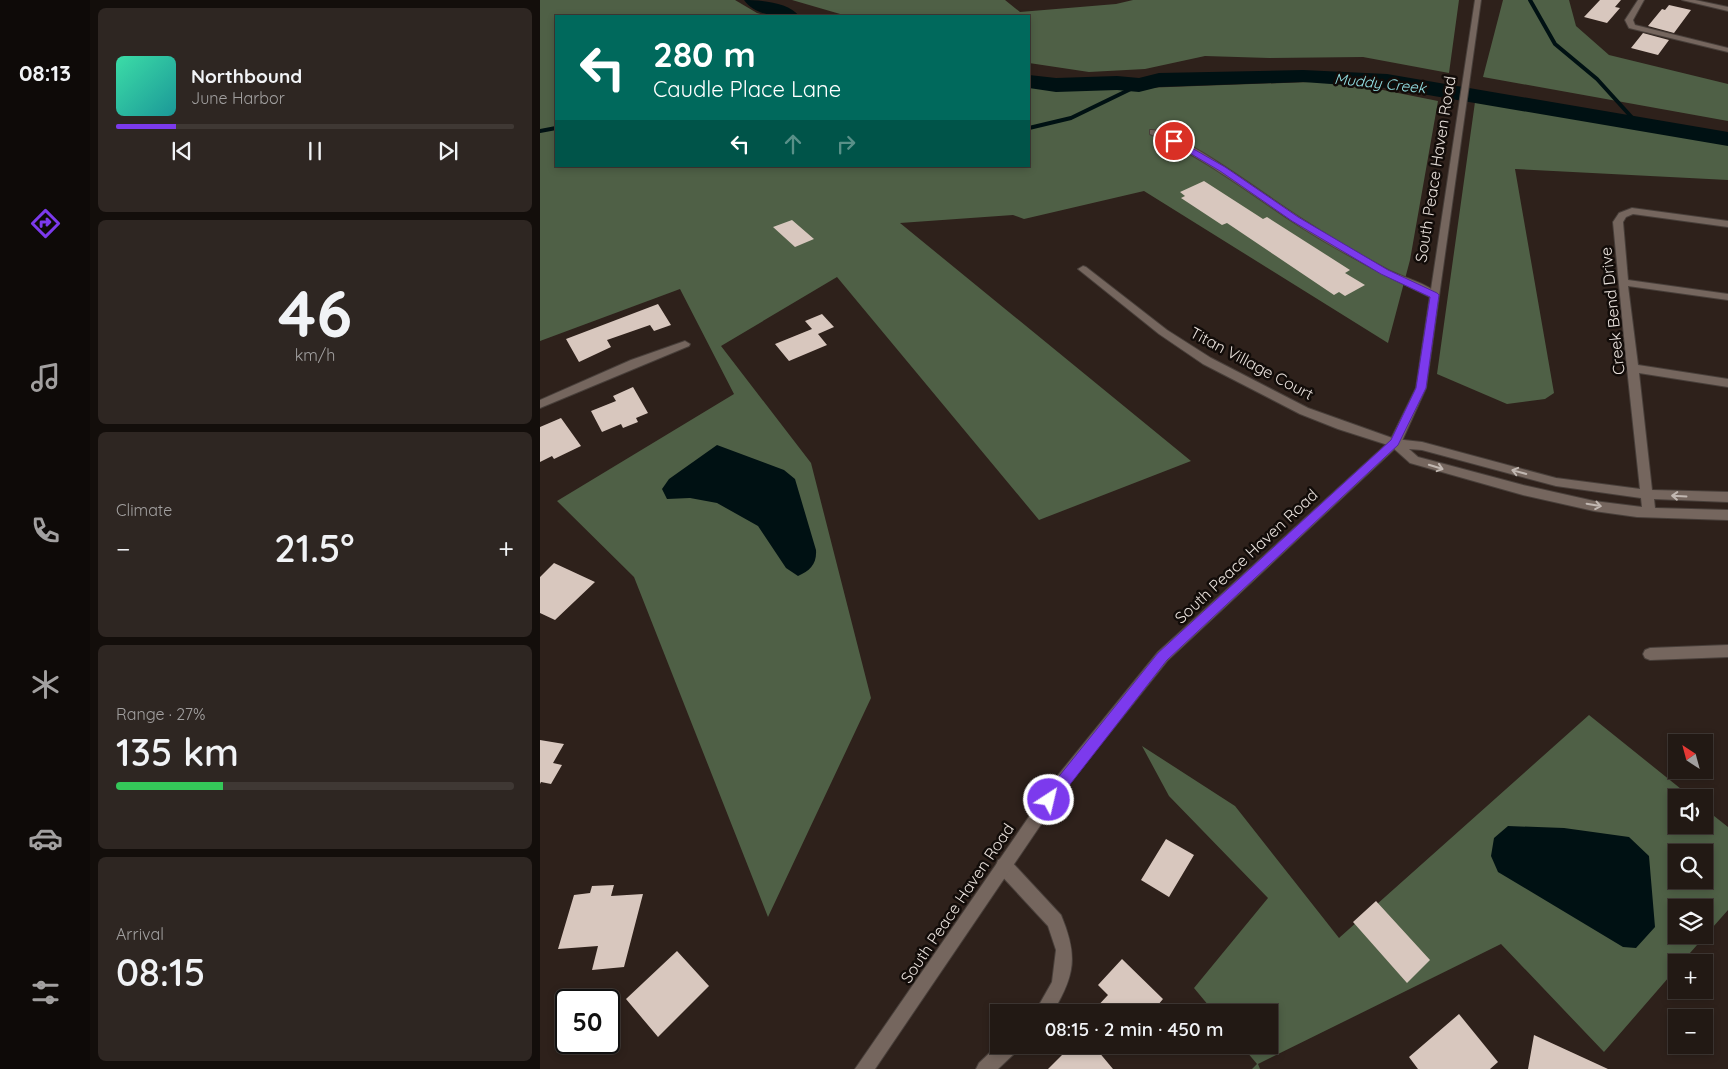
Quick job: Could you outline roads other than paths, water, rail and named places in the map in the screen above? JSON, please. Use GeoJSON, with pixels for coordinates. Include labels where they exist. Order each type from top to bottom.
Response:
{"type":"FeatureCollection","features":[{"type":"Feature","properties":{"kind":"street","name":"South Peace Haven Road"},"geometry":{"type":"LineString","coordinates":[[864,1069],[1060,784],[1163,656],[1395,443],[1421,388],[1478,0]]}},
{"type":"Feature","properties":{"kind":"street"},"geometry":{"type":"LineString","coordinates":[[1641,0],[1629,20],[1632,26],[1728,50]]}},
{"type":"Feature","properties":{"kind":"street"},"geometry":{"type":"LineString","coordinates":[[1685,0],[1728,9]]}},
{"type":"Feature","properties":{"kind":"street"},"geometry":{"type":"LineString","coordinates":[[1153,132],[1174,141],[1222,169],[1295,219],[1376,267],[1434,295]]}},
{"type":"Feature","properties":{"kind":"street","name":"Creek Bend Drive"},"geometry":{"type":"LineString","coordinates":[[1649,512],[1632,368],[1618,222],[1622,215],[1632,212],[1728,224]]}},
{"type":"Feature","properties":{"kind":"street","name":"Titan Village Court"},"geometry":{"type":"LineString","coordinates":[[1083,269],[1163,332],[1207,361],[1304,411],[1342,426],[1395,443]]}},
{"type":"Feature","properties":{"kind":"street"},"geometry":{"type":"LineString","coordinates":[[1623,282],[1728,297]]}},
{"type":"Feature","properties":{"kind":"street"},"geometry":{"type":"LineString","coordinates":[[540,404],[635,363],[685,344]]}},
{"type":"Feature","properties":{"kind":"street"},"geometry":{"type":"LineString","coordinates":[[1632,368],[1728,383]]}},
{"type":"Feature","properties":{"kind":"street"},"geometry":{"type":"LineString","coordinates":[[1395,443],[1422,446],[1556,482],[1646,494],[1725,498],[1728,510]]}},
{"type":"Feature","properties":{"kind":"street"},"geometry":{"type":"LineString","coordinates":[[1395,443],[1414,460],[1449,471],[1594,506],[1649,512],[1728,515]]}},
{"type":"Feature","properties":{"kind":"street"},"geometry":{"type":"LineString","coordinates":[[1650,654],[1728,652]]}},
{"type":"Feature","properties":{"kind":"street"},"geometry":{"type":"LineString","coordinates":[[1004,866],[1056,921],[1064,950],[1060,984],[1049,1004]]}},
{"type":"Feature","properties":{"kind":"street"},"geometry":{"type":"LineString","coordinates":[[985,1069],[1001,1054]]}},
{"type":"Feature","properties":{"kind":"waterway","name":"Muddy Creek"},"geometry":{"type":"LineString","coordinates":[[754,0],[786,15]]}},
{"type":"Feature","properties":{"kind":"waterway"},"geometry":{"type":"LineString","coordinates":[[1530,0],[1555,44],[1597,79],[1636,122]]}},
{"type":"Feature","properties":{"kind":"waterway","name":"Muddy Creek"},"geometry":{"type":"LineString","coordinates":[[1030,82],[1056,85],[1117,83],[1139,85],[1159,80],[1303,76],[1387,81],[1728,139]]}},
{"type":"Feature","properties":{"kind":"waterway"},"geometry":{"type":"LineString","coordinates":[[1030,128],[1071,118],[1139,85]]}},
{"type":"Feature","properties":{"kind":"waterway"},"geometry":{"type":"LineString","coordinates":[[540,131],[555,128]]}}]}
